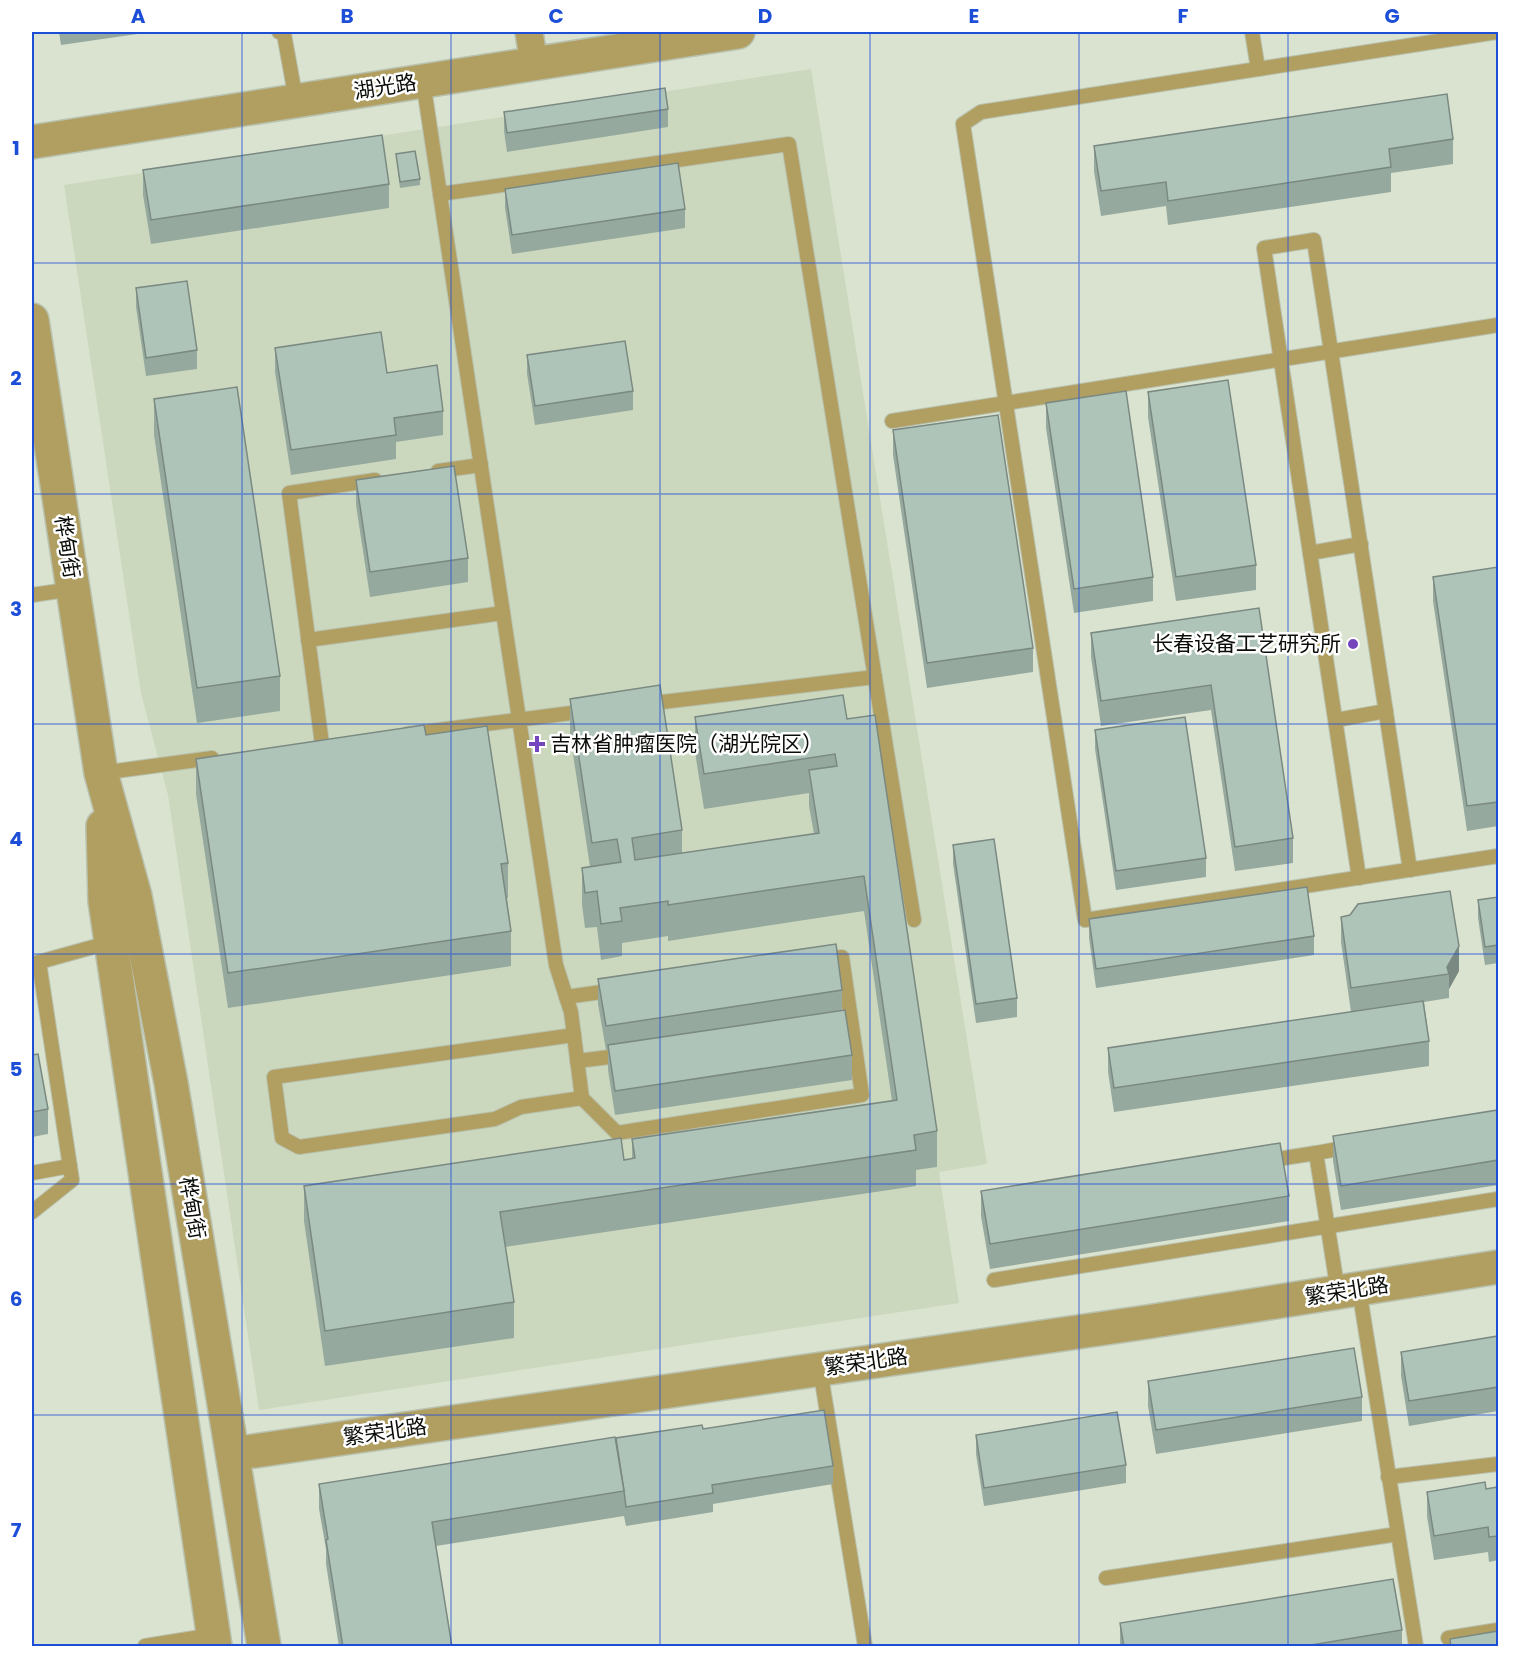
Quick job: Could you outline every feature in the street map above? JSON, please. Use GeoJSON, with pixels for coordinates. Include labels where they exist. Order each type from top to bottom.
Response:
{"type":"FeatureCollection","features":[{"type":"Feature","properties":{"kind":"street"},"geometry":{"type":"LineString","coordinates":[[529,32],[534,64]]}},
{"type":"Feature","properties":{"kind":"street","name":"湖光路"},"geometry":{"type":"LineString","coordinates":[[32,142],[738,32]]}},
{"type":"Feature","properties":{"kind":"street","name":"桦甸街"},"geometry":{"type":"LineString","coordinates":[[32,320],[101,773],[135,896],[171,1083],[264,1647]]}},
{"type":"Feature","properties":{"kind":"street","name":"桦甸街"},"geometry":{"type":"LineString","coordinates":[[101,773],[105,901],[214,1641]]}},
{"type":"Feature","properties":{"kind":"street","name":"繁荣北路"},"geometry":{"type":"LineString","coordinates":[[233,1454],[1348,1291],[1498,1267]]}},
{"type":"Feature","properties":{"kind":"lane"},"geometry":{"type":"LineString","coordinates":[[279,32],[284,34],[296,101]]}},
{"type":"Feature","properties":{"kind":"lane"},"geometry":{"type":"LineString","coordinates":[[1252,32],[1258,69]]}},
{"type":"Feature","properties":{"kind":"lane"},"geometry":{"type":"LineString","coordinates":[[1497,32],[981,112],[963,124],[1085,920],[1498,856]]}},
{"type":"Feature","properties":{"kind":"lane"},"geometry":{"type":"LineString","coordinates":[[423,81],[556,965],[571,1012],[582,1098],[617,1133],[862,1095],[846,1024],[842,957],[808,962]]}},
{"type":"Feature","properties":{"kind":"lane"},"geometry":{"type":"LineString","coordinates":[[440,194],[789,144],[914,920]]}},
{"type":"Feature","properties":{"kind":"lane"},"geometry":{"type":"LineString","coordinates":[[1359,878],[1264,248],[1314,240],[1410,870]]}},
{"type":"Feature","properties":{"kind":"lane"},"geometry":{"type":"LineString","coordinates":[[892,421],[1498,325]]}},
{"type":"Feature","properties":{"kind":"lane"},"geometry":{"type":"LineString","coordinates":[[424,473],[481,465]]}},
{"type":"Feature","properties":{"kind":"lane"},"geometry":{"type":"LineString","coordinates":[[322,744],[289,493],[390,478]]}},
{"type":"Feature","properties":{"kind":"lane"},"geometry":{"type":"LineString","coordinates":[[1310,553],[1361,544]]}},
{"type":"Feature","properties":{"kind":"lane"},"geometry":{"type":"LineString","coordinates":[[32,595],[73,589]]}},
{"type":"Feature","properties":{"kind":"lane"},"geometry":{"type":"LineString","coordinates":[[308,640],[503,614]]}},
{"type":"Feature","properties":{"kind":"lane"},"geometry":{"type":"LineString","coordinates":[[634,705],[875,677]]}},
{"type":"Feature","properties":{"kind":"lane"},"geometry":{"type":"LineString","coordinates":[[391,736],[600,710]]}},
{"type":"Feature","properties":{"kind":"lane"},"geometry":{"type":"LineString","coordinates":[[1336,720],[1386,711]]}},
{"type":"Feature","properties":{"kind":"lane"},"geometry":{"type":"LineString","coordinates":[[101,773],[229,755]]}},
{"type":"Feature","properties":{"kind":"lane"},"geometry":{"type":"LineString","coordinates":[[32,1212],[72,1180],[35,963],[111,942]]}},
{"type":"Feature","properties":{"kind":"lane"},"geometry":{"type":"LineString","coordinates":[[566,997],[635,987]]}},
{"type":"Feature","properties":{"kind":"lane"},"geometry":{"type":"LineString","coordinates":[[574,1035],[274,1077],[282,1138],[299,1147],[495,1119],[521,1107],[582,1098]]}},
{"type":"Feature","properties":{"kind":"lane"},"geometry":{"type":"LineString","coordinates":[[577,1061],[634,1053]]}},
{"type":"Feature","properties":{"kind":"lane"},"geometry":{"type":"LineString","coordinates":[[1246,1164],[1362,1146]]}},
{"type":"Feature","properties":{"kind":"lane"},"geometry":{"type":"LineString","coordinates":[[1316,1153],[1328,1227],[1348,1291],[1389,1478],[1416,1647]]}},
{"type":"Feature","properties":{"kind":"lane"},"geometry":{"type":"LineString","coordinates":[[32,1173],[70,1166]]}},
{"type":"Feature","properties":{"kind":"lane"},"geometry":{"type":"LineString","coordinates":[[994,1280],[1498,1199]]}},
{"type":"Feature","properties":{"kind":"lane"},"geometry":{"type":"LineString","coordinates":[[820,1369],[865,1647]]}},
{"type":"Feature","properties":{"kind":"lane"},"geometry":{"type":"LineString","coordinates":[[1389,1478],[1498,1464]]}},
{"type":"Feature","properties":{"kind":"lane"},"geometry":{"type":"LineString","coordinates":[[1106,1578],[1398,1534]]}},
{"type":"Feature","properties":{"kind":"lane"},"geometry":{"type":"LineString","coordinates":[[1448,1638],[1498,1630]]}},
{"type":"Feature","properties":{"kind":"lane"},"geometry":{"type":"LineString","coordinates":[[145,1647],[214,1641]]}},
{"type":"Feature","properties":{"kind":"shaded area","name":"吉林省肿瘤医院（湖光院区）"},"geometry":{"type":"Polygon","coordinates":[[[811,69],[987,1164],[939,1172],[959,1303],[259,1410],[168,795],[141,693],[64,185],[811,69]]]}},
{"type":"Feature","properties":{"kind":"building"},"geometry":{"type":"Polygon","coordinates":[[[665,88],[668,109],[507,133],[504,112],[665,88]]]}},
{"type":"Feature","properties":{"kind":"building"},"geometry":{"type":"Polygon","coordinates":[[[1447,94],[1453,139],[1389,149],[1391,167],[1168,201],[1166,182],[1101,191],[1094,146],[1447,94]]]}},
{"type":"Feature","properties":{"kind":"building"},"geometry":{"type":"Polygon","coordinates":[[[382,135],[389,184],[151,220],[143,170],[382,135]]]}},
{"type":"Feature","properties":{"kind":"building"},"geometry":{"type":"Polygon","coordinates":[[[415,151],[420,179],[400,182],[396,154],[415,151]]]}},
{"type":"Feature","properties":{"kind":"building"},"geometry":{"type":"Polygon","coordinates":[[[678,163],[685,209],[512,235],[505,189],[678,163]]]}},
{"type":"Feature","properties":{"kind":"building"},"geometry":{"type":"Polygon","coordinates":[[[187,281],[197,350],[146,358],[136,288],[187,281]]]}},
{"type":"Feature","properties":{"kind":"building"},"geometry":{"type":"Polygon","coordinates":[[[381,332],[387,373],[437,365],[443,411],[394,418],[396,435],[291,450],[275,348],[381,332]]]}},
{"type":"Feature","properties":{"kind":"building"},"geometry":{"type":"Polygon","coordinates":[[[625,341],[633,391],[535,406],[527,355],[625,341]]]}},
{"type":"Feature","properties":{"kind":"building"},"geometry":{"type":"Polygon","coordinates":[[[1228,380],[1256,565],[1176,577],[1148,392],[1228,380]]]}},
{"type":"Feature","properties":{"kind":"building"},"geometry":{"type":"Polygon","coordinates":[[[237,387],[280,676],[197,688],[154,399],[237,387]]]}},
{"type":"Feature","properties":{"kind":"building"},"geometry":{"type":"Polygon","coordinates":[[[1126,391],[1153,577],[1074,589],[1046,403],[1126,391]]]}},
{"type":"Feature","properties":{"kind":"building"},"geometry":{"type":"Polygon","coordinates":[[[998,415],[1033,648],[927,663],[893,430],[998,415]]]}},
{"type":"Feature","properties":{"kind":"building"},"geometry":{"type":"Polygon","coordinates":[[[454,466],[468,558],[370,572],[356,480],[454,466]]]}},
{"type":"Feature","properties":{"kind":"building"},"geometry":{"type":"Polygon","coordinates":[[[1498,567],[1498,802],[1467,806],[1433,577],[1498,567]]]}},
{"type":"Feature","properties":{"kind":"building"},"geometry":{"type":"Polygon","coordinates":[[[1259,608],[1293,838],[1235,847],[1211,685],[1101,701],[1091,633],[1259,608]]]}},
{"type":"Feature","properties":{"kind":"building"},"geometry":{"type":"Polygon","coordinates":[[[660,685],[682,830],[632,838],[635,860],[819,833],[809,770],[837,766],[835,754],[704,774],[695,717],[843,695],[847,719],[875,715],[937,1131],[914,1135],[916,1150],[500,1212],[514,1302],[325,1331],[304,1186],[621,1138],[624,1160],[635,1158],[632,1139],[897,1100],[864,876],[668,905],[668,901],[620,908],[622,921],[601,924],[597,891],[585,893],[582,868],[621,862],[617,839],[592,843],[570,699],[660,685]]]}},
{"type":"Feature","properties":{"kind":"building"},"geometry":{"type":"Polygon","coordinates":[[[1185,717],[1206,858],[1116,871],[1095,730],[1185,717]]]}},
{"type":"Feature","properties":{"kind":"building"},"geometry":{"type":"Polygon","coordinates":[[[424,725],[426,735],[487,726],[508,863],[501,864],[511,931],[228,973],[196,759],[424,725]]]}},
{"type":"Feature","properties":{"kind":"building"},"geometry":{"type":"Polygon","coordinates":[[[994,839],[1017,998],[976,1004],[953,845],[994,839]]]}},
{"type":"Feature","properties":{"kind":"building"},"geometry":{"type":"Polygon","coordinates":[[[1307,887],[1314,936],[1096,969],[1089,919],[1307,887]]]}},
{"type":"Feature","properties":{"kind":"building"},"geometry":{"type":"Polygon","coordinates":[[[1450,891],[1459,946],[1447,967],[1449,974],[1351,988],[1341,917],[1350,915],[1358,904],[1450,891]]]}},
{"type":"Feature","properties":{"kind":"building"},"geometry":{"type":"Polygon","coordinates":[[[1498,897],[1498,945],[1485,947],[1478,900],[1498,897]]]}},
{"type":"Feature","properties":{"kind":"building"},"geometry":{"type":"Polygon","coordinates":[[[836,944],[842,990],[606,1026],[598,979],[836,944]]]}},
{"type":"Feature","properties":{"kind":"building"},"geometry":{"type":"Polygon","coordinates":[[[1423,1001],[1429,1041],[1114,1088],[1108,1048],[1423,1001]]]}},
{"type":"Feature","properties":{"kind":"building"},"geometry":{"type":"Polygon","coordinates":[[[845,1010],[852,1055],[615,1091],[608,1045],[845,1010]]]}},
{"type":"Feature","properties":{"kind":"building"},"geometry":{"type":"Polygon","coordinates":[[[38,1054],[48,1109],[32,1112],[32,1055],[38,1054]]]}},
{"type":"Feature","properties":{"kind":"building"},"geometry":{"type":"Polygon","coordinates":[[[1498,1110],[1498,1160],[1341,1186],[1333,1136],[1498,1110]]]}},
{"type":"Feature","properties":{"kind":"building"},"geometry":{"type":"Polygon","coordinates":[[[1280,1143],[1289,1196],[990,1244],[981,1191],[1280,1143]]]}},
{"type":"Feature","properties":{"kind":"building"},"geometry":{"type":"Polygon","coordinates":[[[1498,1336],[1498,1387],[1409,1401],[1401,1352],[1498,1336]]]}},
{"type":"Feature","properties":{"kind":"building"},"geometry":{"type":"Polygon","coordinates":[[[1354,1348],[1362,1397],[1156,1430],[1148,1381],[1354,1348]]]}},
{"type":"Feature","properties":{"kind":"building"},"geometry":{"type":"Polygon","coordinates":[[[824,1410],[833,1466],[712,1485],[713,1493],[626,1507],[616,1438],[702,1425],[703,1429],[824,1410]]]}},
{"type":"Feature","properties":{"kind":"building"},"geometry":{"type":"Polygon","coordinates":[[[1117,1412],[1126,1465],[984,1488],[976,1435],[1117,1412]]]}},
{"type":"Feature","properties":{"kind":"building"},"geometry":{"type":"Polygon","coordinates":[[[615,1437],[624,1491],[432,1522],[452,1647],[343,1647],[319,1484],[615,1437]]]}},
{"type":"Feature","properties":{"kind":"building"},"geometry":{"type":"Polygon","coordinates":[[[1485,1482],[1486,1489],[1498,1487],[1498,1536],[1489,1537],[1488,1527],[1434,1536],[1427,1492],[1485,1482]]]}},
{"type":"Feature","properties":{"kind":"building"},"geometry":{"type":"Polygon","coordinates":[[[1393,1579],[1402,1630],[1299,1647],[1124,1647],[1120,1623],[1393,1579]]]}},
{"type":"Feature","properties":{"kind":"building"},"geometry":{"type":"Polygon","coordinates":[[[1498,1631],[1498,1647],[1451,1647],[1450,1639],[1498,1631]]]}},
{"type":"Feature","properties":{"kind":"place","name":"长春设备工艺研究所"},"geometry":{"type":"Point","coordinates":[1353,644]}},
{"type":"Feature","properties":{"kind":"place","name":"吉林省肿瘤医院（湖光院区）"},"geometry":{"type":"Point","coordinates":[537,744]}}]}
